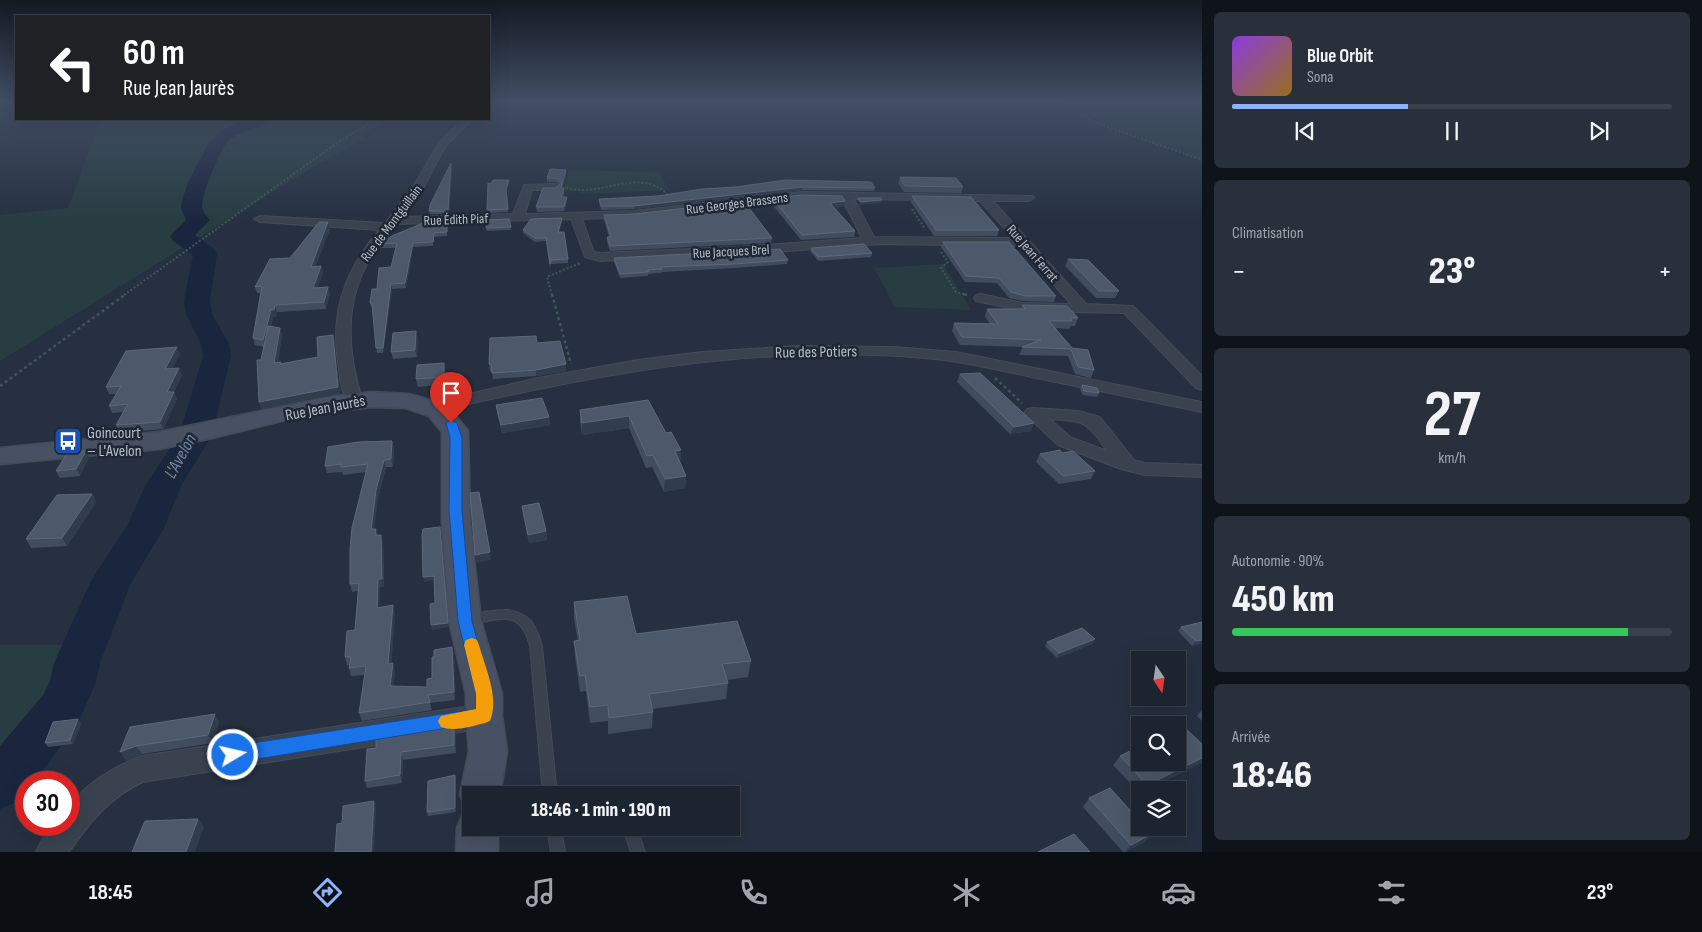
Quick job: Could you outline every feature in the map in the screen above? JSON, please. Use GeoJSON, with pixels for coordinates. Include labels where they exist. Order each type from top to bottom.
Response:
{"type":"FeatureCollection","features":[{"type":"Feature","properties":{"kind":"street","name":"Rue de Montguillain"},"geometry":{"type":"LineString","coordinates":[[354,399],[344,357],[344,317],[352,279],[359,266],[416,191],[441,146],[446,141]]}},
{"type":"Feature","properties":{"kind":"street"},"geometry":{"type":"LineString","coordinates":[[518,216],[528,187],[555,187]]}},
{"type":"Feature","properties":{"kind":"street"},"geometry":{"type":"LineString","coordinates":[[846,195],[870,241]]}},
{"type":"Feature","properties":{"kind":"street","name":"Rue Georges Brassens"},"geometry":{"type":"LineString","coordinates":[[576,216],[677,210],[781,196],[898,196]]}},
{"type":"Feature","properties":{"kind":"street","name":"Rue Jean Ferrat"},"geometry":{"type":"LineString","coordinates":[[898,196],[1029,198]]}},
{"type":"Feature","properties":{"kind":"street","name":"Rue Jean Ferrat"},"geometry":{"type":"LineString","coordinates":[[984,198],[1082,308]]}},
{"type":"Feature","properties":{"kind":"street","name":"Rue Édith Piaf"},"geometry":{"type":"LineString","coordinates":[[260,219],[390,224],[518,216],[576,216]]}},
{"type":"Feature","properties":{"kind":"street"},"geometry":{"type":"LineString","coordinates":[[576,216],[591,255]]}},
{"type":"Feature","properties":{"kind":"street","name":"Rue Jacques Brel"},"geometry":{"type":"LineString","coordinates":[[591,255],[605,257],[737,251],[870,241],[1024,242]]}},
{"type":"Feature","properties":{"kind":"street","name":"Rue Jean Ferrat"},"geometry":{"type":"LineString","coordinates":[[981,298],[1018,306],[1128,309],[1202,385]]}},
{"type":"Feature","properties":{"kind":"street","name":"Rue des Potiers"},"geometry":{"type":"LineString","coordinates":[[430,408],[574,376],[668,362],[774,351],[890,350],[918,352],[977,361],[1202,406]]}},
{"type":"Feature","properties":{"kind":"street","name":"Rue Jean Jaurès"},"geometry":{"type":"LineString","coordinates":[[0,456],[121,445],[182,437],[354,399],[396,399],[430,408],[451,423],[455,431],[455,506],[465,621],[484,694],[484,716],[488,750],[482,786]]}},
{"type":"Feature","properties":{"kind":"street"},"geometry":{"type":"LineString","coordinates":[[1032,413],[1079,416],[1094,420],[1128,465]]}},
{"type":"Feature","properties":{"kind":"street"},"geometry":{"type":"LineString","coordinates":[[1032,413],[1064,441],[1128,465],[1145,469],[1202,471]]}},
{"type":"Feature","properties":{"kind":"street"},"geometry":{"type":"LineString","coordinates":[[51,852],[80,813],[101,791],[127,775],[142,769],[484,716]]}},
{"type":"Feature","properties":{"kind":"street"},"geometry":{"type":"LineString","coordinates":[[477,852],[478,836]]}},
{"type":"Feature","properties":{"kind":"lane"},"geometry":{"type":"LineString","coordinates":[[465,621],[506,614],[518,616],[528,624],[536,646],[549,786]]}},
{"type":"Feature","properties":{"kind":"lane"},"geometry":{"type":"LineString","coordinates":[[555,836],[558,852]]}},
{"type":"Feature","properties":{"kind":"lane"},"geometry":{"type":"LineString","coordinates":[[633,836],[638,852]]}},
{"type":"Feature","properties":{"kind":"path"},"geometry":{"type":"LineString","coordinates":[[0,386],[201,239],[341,141]]}},
{"type":"Feature","properties":{"kind":"path"},"geometry":{"type":"LineString","coordinates":[[1149,141],[1202,160]]}},
{"type":"Feature","properties":{"kind":"path"},"geometry":{"type":"LineString","coordinates":[[555,187],[584,190],[633,182],[655,185],[665,189],[677,210]]}},
{"type":"Feature","properties":{"kind":"path"},"geometry":{"type":"LineString","coordinates":[[574,376],[547,277],[583,262],[591,255]]}},
{"type":"Feature","properties":{"kind":"path"},"geometry":{"type":"LineString","coordinates":[[977,361],[1032,413]]}},
{"type":"Feature","properties":{"kind":"green space"},"geometry":{"type":"Polygon","coordinates":[[[93,141],[362,141],[322,162],[0,361],[0,215],[68,208],[93,141]]]}},
{"type":"Feature","properties":{"kind":"green space"},"geometry":{"type":"Polygon","coordinates":[[[1151,141],[1202,141],[1202,160],[1151,141]]]}},
{"type":"Feature","properties":{"kind":"green space"},"geometry":{"type":"Polygon","coordinates":[[[569,170],[659,172],[669,190],[580,194],[579,191],[563,191],[569,170]]]}},
{"type":"Feature","properties":{"kind":"green space"},"geometry":{"type":"Polygon","coordinates":[[[943,264],[971,310],[895,307],[874,268],[943,264]]]}},
{"type":"Feature","properties":{"kind":"green space"},"geometry":{"type":"Polygon","coordinates":[[[0,645],[85,645],[0,779],[0,645]]]}},
{"type":"Feature","properties":{"kind":"building"},"geometry":{"type":"Polygon","coordinates":[[[451,163],[448,211],[429,211],[430,205],[451,163]]]}},
{"type":"Feature","properties":{"kind":"building"},"geometry":{"type":"Polygon","coordinates":[[[550,169],[566,170],[561,188],[564,188],[561,197],[567,197],[564,207],[536,207],[543,188],[555,188],[562,183],[556,178],[547,178],[550,169]]]}},
{"type":"Feature","properties":{"kind":"building"},"geometry":{"type":"Polygon","coordinates":[[[900,177],[956,178],[963,187],[905,186],[900,177]]]}},
{"type":"Feature","properties":{"kind":"building"},"geometry":{"type":"Polygon","coordinates":[[[493,180],[509,180],[506,189],[508,209],[487,210],[488,183],[491,184],[493,180]]]}},
{"type":"Feature","properties":{"kind":"building"},"geometry":{"type":"Polygon","coordinates":[[[785,180],[871,182],[875,188],[803,187],[634,206],[601,206],[599,199],[658,196],[785,180]]]}},
{"type":"Feature","properties":{"kind":"building"},"geometry":{"type":"Polygon","coordinates":[[[803,195],[842,196],[845,201],[830,203],[855,231],[802,235],[772,198],[803,195]]]}},
{"type":"Feature","properties":{"kind":"building"},"geometry":{"type":"Polygon","coordinates":[[[912,196],[971,197],[999,230],[936,230],[912,196]]]}},
{"type":"Feature","properties":{"kind":"building"},"geometry":{"type":"Polygon","coordinates":[[[858,198],[881,198],[882,200],[860,202],[858,198]]]}},
{"type":"Feature","properties":{"kind":"building"},"geometry":{"type":"Polygon","coordinates":[[[749,201],[746,204],[772,238],[610,246],[607,237],[611,237],[604,215],[634,214],[749,201]]]}},
{"type":"Feature","properties":{"kind":"building"},"geometry":{"type":"Polygon","coordinates":[[[562,218],[558,232],[564,232],[568,259],[551,260],[550,264],[546,238],[535,238],[523,230],[531,219],[562,218]]]}},
{"type":"Feature","properties":{"kind":"building"},"geometry":{"type":"Polygon","coordinates":[[[509,219],[511,227],[486,228],[487,220],[509,219]]]}},
{"type":"Feature","properties":{"kind":"building"},"geometry":{"type":"Polygon","coordinates":[[[447,220],[447,232],[434,233],[433,242],[413,243],[405,283],[391,284],[383,348],[376,348],[372,303],[370,303],[372,289],[377,289],[379,268],[391,267],[397,243],[379,244],[382,240],[428,221],[447,220]]]}},
{"type":"Feature","properties":{"kind":"building"},"geometry":{"type":"Polygon","coordinates":[[[319,222],[328,222],[311,267],[321,266],[313,288],[328,287],[324,302],[275,305],[274,310],[271,310],[263,340],[253,338],[262,286],[255,287],[270,259],[290,258],[319,222]]]}},
{"type":"Feature","properties":{"kind":"building"},"geometry":{"type":"Polygon","coordinates":[[[943,242],[1009,242],[1056,296],[1025,296],[1011,292],[999,278],[966,276],[943,242]]]}},
{"type":"Feature","properties":{"kind":"building"},"geometry":{"type":"Polygon","coordinates":[[[864,244],[872,253],[818,257],[811,248],[864,244]]]}},
{"type":"Feature","properties":{"kind":"building"},"geometry":{"type":"Polygon","coordinates":[[[780,249],[788,260],[661,267],[662,269],[648,270],[648,272],[620,274],[614,258],[780,249]]]}},
{"type":"Feature","properties":{"kind":"building"},"geometry":{"type":"Polygon","coordinates":[[[1068,259],[1088,260],[1119,291],[1099,291],[1068,259]]]}},
{"type":"Feature","properties":{"kind":"building"},"geometry":{"type":"Polygon","coordinates":[[[1022,305],[1067,306],[1078,318],[1070,318],[1072,321],[1049,321],[1072,348],[1088,350],[1094,370],[1078,367],[1071,349],[1022,347],[1041,340],[962,337],[954,323],[998,324],[987,309],[1026,309],[1022,305]]]}},
{"type":"Feature","properties":{"kind":"building"},"geometry":{"type":"Polygon","coordinates":[[[268,326],[280,328],[274,363],[281,362],[280,364],[318,357],[317,337],[333,335],[338,387],[259,402],[257,360],[261,360],[268,326]]]}},
{"type":"Feature","properties":{"kind":"building"},"geometry":{"type":"Polygon","coordinates":[[[416,331],[415,350],[391,352],[393,333],[416,331]]]}},
{"type":"Feature","properties":{"kind":"building"},"geometry":{"type":"Polygon","coordinates":[[[536,336],[537,343],[560,341],[566,364],[536,370],[492,373],[491,364],[489,364],[490,338],[536,336]]]}},
{"type":"Feature","properties":{"kind":"building"},"geometry":{"type":"Polygon","coordinates":[[[177,347],[165,369],[179,368],[167,392],[174,392],[160,422],[116,425],[128,404],[109,406],[121,386],[106,387],[126,351],[177,347]]]}},
{"type":"Feature","properties":{"kind":"building"},"geometry":{"type":"Polygon","coordinates":[[[444,363],[444,377],[416,379],[417,365],[444,363]]]}},
{"type":"Feature","properties":{"kind":"building"},"geometry":{"type":"Polygon","coordinates":[[[980,373],[1034,423],[1014,427],[960,374],[980,373]]]}},
{"type":"Feature","properties":{"kind":"building"},"geometry":{"type":"Polygon","coordinates":[[[1082,385],[1097,388],[1099,393],[1084,391],[1082,385]]]}},
{"type":"Feature","properties":{"kind":"building"},"geometry":{"type":"Polygon","coordinates":[[[542,398],[549,417],[501,425],[496,405],[542,398]]]}},
{"type":"Feature","properties":{"kind":"building"},"geometry":{"type":"Polygon","coordinates":[[[648,400],[666,433],[671,432],[681,450],[675,451],[686,476],[665,479],[653,455],[647,456],[629,416],[582,423],[580,410],[648,400]]]}},
{"type":"Feature","properties":{"kind":"building"},"geometry":{"type":"Polygon","coordinates":[[[392,441],[391,459],[384,460],[376,490],[371,529],[376,529],[375,535],[381,535],[382,579],[378,579],[377,608],[393,605],[388,664],[393,663],[390,686],[427,687],[427,679],[432,678],[434,650],[452,647],[454,692],[428,695],[430,702],[359,713],[366,666],[349,668],[351,657],[345,657],[347,631],[355,630],[359,583],[350,584],[352,528],[368,464],[341,467],[341,464],[325,466],[328,447],[358,442],[392,441]]]}},
{"type":"Feature","properties":{"kind":"building"},"geometry":{"type":"Polygon","coordinates":[[[1060,450],[1062,453],[1073,451],[1095,471],[1063,476],[1040,454],[1060,450]]]}},
{"type":"Feature","properties":{"kind":"building"},"geometry":{"type":"Polygon","coordinates":[[[86,451],[76,469],[56,471],[68,452],[86,451]]]}},
{"type":"Feature","properties":{"kind":"building"},"geometry":{"type":"Polygon","coordinates":[[[479,492],[490,552],[475,555],[470,493],[479,492]]]}},
{"type":"Feature","properties":{"kind":"building"},"geometry":{"type":"Polygon","coordinates":[[[92,494],[62,538],[26,539],[57,495],[92,494]]]}},
{"type":"Feature","properties":{"kind":"building"},"geometry":{"type":"Polygon","coordinates":[[[539,503],[546,531],[528,535],[522,506],[539,503]]]}},
{"type":"Feature","properties":{"kind":"building"},"geometry":{"type":"Polygon","coordinates":[[[440,527],[448,623],[431,625],[430,604],[435,603],[434,576],[423,577],[422,535],[423,529],[440,527]]]}},
{"type":"Feature","properties":{"kind":"building"},"geometry":{"type":"Polygon","coordinates":[[[627,596],[636,634],[737,621],[751,661],[722,664],[728,683],[649,694],[653,712],[609,718],[608,705],[590,707],[585,675],[580,676],[574,641],[580,640],[574,602],[627,596]]]}},
{"type":"Feature","properties":{"kind":"building"},"geometry":{"type":"Polygon","coordinates":[[[1202,622],[1202,640],[1196,641],[1181,627],[1202,622]]]}},
{"type":"Feature","properties":{"kind":"building"},"geometry":{"type":"Polygon","coordinates":[[[1082,628],[1095,639],[1059,653],[1047,642],[1082,628]]]}},
{"type":"Feature","properties":{"kind":"building"},"geometry":{"type":"Polygon","coordinates":[[[215,714],[208,735],[136,746],[120,752],[130,727],[215,714]]]}},
{"type":"Feature","properties":{"kind":"building"},"geometry":{"type":"Polygon","coordinates":[[[78,719],[70,740],[45,743],[53,722],[78,719]]]}},
{"type":"Feature","properties":{"kind":"building"},"geometry":{"type":"Polygon","coordinates":[[[454,727],[454,745],[401,752],[400,775],[365,781],[367,749],[376,748],[376,739],[454,727]]]}},
{"type":"Feature","properties":{"kind":"building"},"geometry":{"type":"Polygon","coordinates":[[[1186,729],[1202,744],[1202,758],[1186,766],[1186,729]]]}},
{"type":"Feature","properties":{"kind":"building"},"geometry":{"type":"Polygon","coordinates":[[[1131,750],[1131,768],[1120,756],[1131,750]]]}},
{"type":"Feature","properties":{"kind":"building"},"geometry":{"type":"Polygon","coordinates":[[[1134,771],[1176,771],[1155,781],[1143,781],[1134,771]]]}},
{"type":"Feature","properties":{"kind":"building"},"geometry":{"type":"Polygon","coordinates":[[[455,775],[455,808],[427,812],[428,781],[455,775]]]}},
{"type":"Feature","properties":{"kind":"building"},"geometry":{"type":"Polygon","coordinates":[[[1110,788],[1131,811],[1131,836],[1148,836],[1131,845],[1089,798],[1110,788]]]}},
{"type":"Feature","properties":{"kind":"building"},"geometry":{"type":"Polygon","coordinates":[[[374,801],[371,852],[335,852],[337,824],[342,823],[343,806],[374,801]]]}},
{"type":"Feature","properties":{"kind":"building"},"geometry":{"type":"Polygon","coordinates":[[[198,819],[186,852],[132,852],[145,821],[198,819]]]}},
{"type":"Feature","properties":{"kind":"building"},"geometry":{"type":"Polygon","coordinates":[[[1074,834],[1090,852],[1038,852],[1074,834]]]}},
{"type":"Feature","properties":{"kind":"waterway","name":"L'Avelon"},"geometry":{"type":"LineString","coordinates":[[0,784],[60,710],[73,682],[77,663],[111,581],[145,528],[164,484],[191,442],[200,419],[217,356],[215,344],[199,314],[197,301],[205,253],[181,236],[199,220],[194,215],[192,208],[194,192],[220,141]]}},
{"type":"Feature","properties":{"kind":"slow traffic"},"geometry":{"type":"LineString","coordinates":[[447,721],[484,716],[484,694],[472,645]]}},
{"type":"Feature","properties":{"kind":"place","name":"Goincourt – L'Avelon"},"geometry":{"type":"Point","coordinates":[68,441]}},
{"type":"Feature","properties":{"kind":"route"},"geometry":{"type":"LineString","coordinates":[[233,755],[484,716],[484,694],[465,621],[457,542],[454,484],[456,438],[451,423]]}}]}
